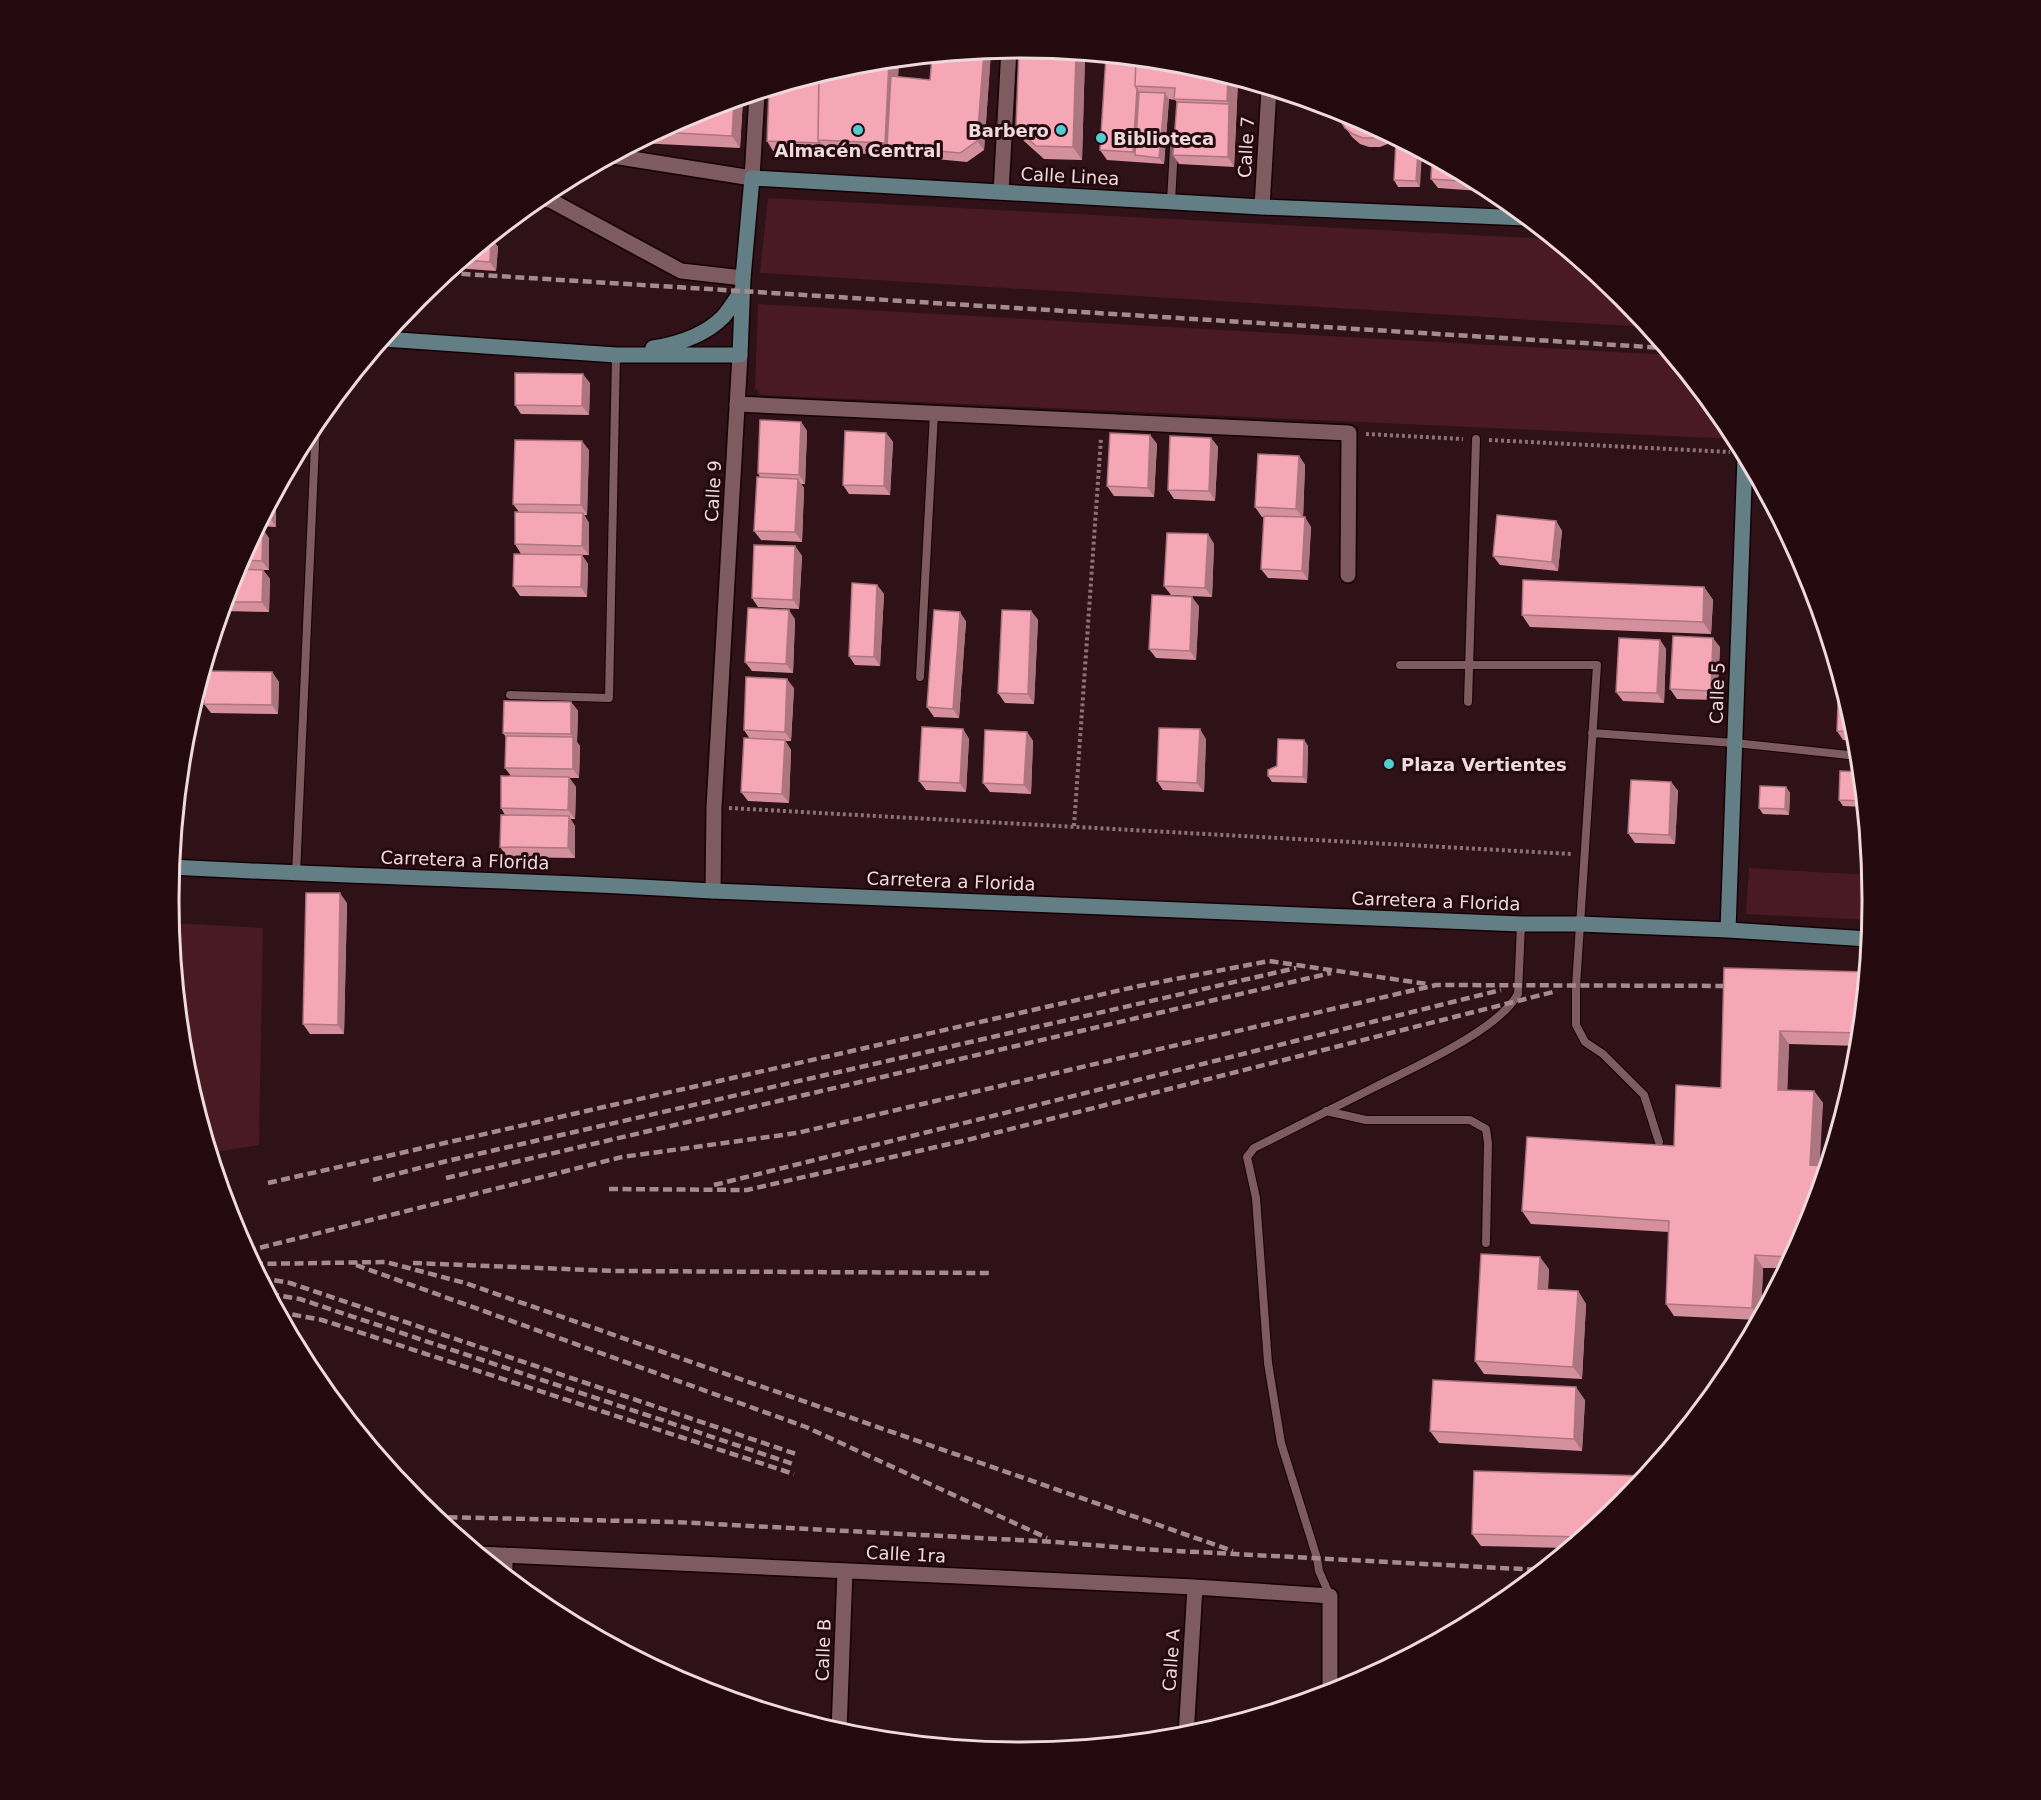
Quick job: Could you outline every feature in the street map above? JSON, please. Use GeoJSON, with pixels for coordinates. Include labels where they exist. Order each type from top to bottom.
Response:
{"type":"FeatureCollection","features":[{"type":"Feature","properties":{"kind":"main road","name":"Calle Linea"},"geometry":{"type":"LineString","coordinates":[[752,178],[1262,207],[1513,217]]}},
{"type":"Feature","properties":{"kind":"main road","name":"Calle 9"},"geometry":{"type":"LineString","coordinates":[[740,355],[743,284],[752,178]]}},
{"type":"Feature","properties":{"kind":"main road"},"geometry":{"type":"LineString","coordinates":[[616,355],[672,345],[697,336],[722,318],[743,284]]}},
{"type":"Feature","properties":{"kind":"main road"},"geometry":{"type":"LineString","coordinates":[[393,340],[616,355],[740,355]]}},
{"type":"Feature","properties":{"kind":"main road","name":"Calle 5"},"geometry":{"type":"LineString","coordinates":[[1728,930],[1735,743],[1738,461]]}},
{"type":"Feature","properties":{"kind":"main road","name":"Carretera a Florida"},"geometry":{"type":"LineString","coordinates":[[180,867],[1521,924],[1728,930],[1861,938]]}},
{"type":"Feature","properties":{"kind":"street"},"geometry":{"type":"LineString","coordinates":[[1001,192],[1008,58]]}},
{"type":"Feature","properties":{"kind":"street","name":"Calle 7"},"geometry":{"type":"LineString","coordinates":[[1262,207],[1269,96]]}},
{"type":"Feature","properties":{"kind":"street","name":"Calle 9"},"geometry":{"type":"LineString","coordinates":[[752,178],[757,101]]}},
{"type":"Feature","properties":{"kind":"street","name":"Calle Linea"},"geometry":{"type":"LineString","coordinates":[[624,158],[752,178]]}},
{"type":"Feature","properties":{"kind":"street"},"geometry":{"type":"LineString","coordinates":[[552,201],[681,271],[743,284]]}},
{"type":"Feature","properties":{"kind":"street","name":"Calle 9"},"geometry":{"type":"LineString","coordinates":[[713,891],[714,807],[740,355]]}},
{"type":"Feature","properties":{"kind":"street"},"geometry":{"type":"LineString","coordinates":[[737,404],[1349,433],[1348,575]]}},
{"type":"Feature","properties":{"kind":"street","name":"Calle 1ra"},"geometry":{"type":"LineString","coordinates":[[492,1554],[1195,1587],[1330,1596]]}},
{"type":"Feature","properties":{"kind":"street"},"geometry":{"type":"LineString","coordinates":[[504,1565],[505,1555]]}},
{"type":"Feature","properties":{"kind":"street","name":"Calle B"},"geometry":{"type":"LineString","coordinates":[[839,1721],[845,1570]]}},
{"type":"Feature","properties":{"kind":"street","name":"Calle A"},"geometry":{"type":"LineString","coordinates":[[1186,1725],[1195,1587]]}},
{"type":"Feature","properties":{"kind":"street"},"geometry":{"type":"LineString","coordinates":[[1330,1596],[1330,1682]]}},
{"type":"Feature","properties":{"kind":"lane"},"geometry":{"type":"LineString","coordinates":[[1170,202],[1175,134]]}},
{"type":"Feature","properties":{"kind":"lane"},"geometry":{"type":"LineString","coordinates":[[510,695],[609,698],[616,355]]}},
{"type":"Feature","properties":{"kind":"lane"},"geometry":{"type":"LineString","coordinates":[[920,677],[934,413]]}},
{"type":"Feature","properties":{"kind":"lane"},"geometry":{"type":"LineString","coordinates":[[1468,702],[1476,439]]}},
{"type":"Feature","properties":{"kind":"lane"},"geometry":{"type":"LineString","coordinates":[[296,874],[315,442]]}},
{"type":"Feature","properties":{"kind":"lane"},"geometry":{"type":"LineString","coordinates":[[1400,665],[1597,665],[1580,924],[1576,1025],[1585,1042],[1603,1054],[1644,1095],[1659,1142]]}},
{"type":"Feature","properties":{"kind":"lane"},"geometry":{"type":"LineString","coordinates":[[1592,733],[1735,743],[1849,755]]}},
{"type":"Feature","properties":{"kind":"lane"},"geometry":{"type":"LineString","coordinates":[[1330,1596],[1319,1571],[1281,1443],[1268,1363],[1256,1198],[1247,1157],[1254,1148],[1443,1052],[1498,1017],[1518,994],[1521,924]]}},
{"type":"Feature","properties":{"kind":"lane"},"geometry":{"type":"LineString","coordinates":[[1326,1111],[1366,1120],[1470,1120],[1486,1129],[1488,1143],[1486,1243]]}},
{"type":"Feature","properties":{"kind":"path"},"geometry":{"type":"LineString","coordinates":[[1074,826],[1102,421]]}},
{"type":"Feature","properties":{"kind":"path"},"geometry":{"type":"LineString","coordinates":[[1349,433],[1734,455]]}},
{"type":"Feature","properties":{"kind":"path"},"geometry":{"type":"LineString","coordinates":[[714,807],[1585,855]]}},
{"type":"Feature","properties":{"kind":"shaded area"},"geometry":{"type":"Polygon","coordinates":[[[768,198],[1541,238],[1575,267],[1636,326],[760,273],[768,198]]]}},
{"type":"Feature","properties":{"kind":"shaded area"},"geometry":{"type":"Polygon","coordinates":[[[758,304],[1661,354],[1724,438],[761,395],[755,388],[758,304]]]}},
{"type":"Feature","properties":{"kind":"shaded area"},"geometry":{"type":"Polygon","coordinates":[[[1749,868],[1861,874],[1861,920],[1746,914],[1749,868]]]}},
{"type":"Feature","properties":{"kind":"shaded area"},"geometry":{"type":"Polygon","coordinates":[[[180,923],[263,928],[259,1145],[218,1152],[195,1064],[186,1010],[180,923]]]}},
{"type":"Feature","properties":{"kind":"building"},"geometry":{"type":"Polygon","coordinates":[[[1019,58],[1076,60],[1073,147],[1036,146],[1016,128],[1019,58]]]}},
{"type":"Feature","properties":{"kind":"building"},"geometry":{"type":"Polygon","coordinates":[[[983,59],[977,141],[960,153],[887,146],[891,76],[930,80],[931,64],[983,59]]]}},
{"type":"Feature","properties":{"kind":"building"},"geometry":{"type":"Polygon","coordinates":[[[1106,63],[1136,67],[1135,86],[1137,89],[1133,152],[1100,150],[1106,63]]]}},
{"type":"Feature","properties":{"kind":"building"},"geometry":{"type":"Polygon","coordinates":[[[1136,67],[1228,85],[1227,101],[1174,99],[1175,88],[1135,86],[1136,67]]]}},
{"type":"Feature","properties":{"kind":"building"},"geometry":{"type":"Polygon","coordinates":[[[889,70],[885,143],[818,140],[819,83],[889,70]]]}},
{"type":"Feature","properties":{"kind":"building"},"geometry":{"type":"Polygon","coordinates":[[[819,83],[818,140],[820,143],[767,141],[769,97],[819,83]]]}},
{"type":"Feature","properties":{"kind":"building"},"geometry":{"type":"Polygon","coordinates":[[[1139,92],[1165,93],[1159,158],[1135,155],[1139,92]]]}},
{"type":"Feature","properties":{"kind":"building"},"geometry":{"type":"Polygon","coordinates":[[[1177,102],[1229,104],[1228,157],[1173,155],[1177,102]]]}},
{"type":"Feature","properties":{"kind":"building"},"geometry":{"type":"Polygon","coordinates":[[[734,109],[732,136],[675,133],[734,109]]]}},
{"type":"Feature","properties":{"kind":"building"},"geometry":{"type":"Polygon","coordinates":[[[1342,122],[1375,137],[1363,138],[1345,128],[1342,122]]]}},
{"type":"Feature","properties":{"kind":"building"},"geometry":{"type":"Polygon","coordinates":[[[1396,146],[1418,158],[1416,181],[1394,180],[1396,146]]]}},
{"type":"Feature","properties":{"kind":"building"},"geometry":{"type":"Polygon","coordinates":[[[1432,166],[1457,181],[1431,179],[1432,166]]]}},
{"type":"Feature","properties":{"kind":"building"},"geometry":{"type":"Polygon","coordinates":[[[491,246],[490,262],[474,261],[491,246]]]}},
{"type":"Feature","properties":{"kind":"building"},"geometry":{"type":"Polygon","coordinates":[[[515,373],[583,374],[582,406],[515,405],[515,373]]]}},
{"type":"Feature","properties":{"kind":"building"},"geometry":{"type":"Polygon","coordinates":[[[760,420],[801,422],[799,475],[758,473],[760,420]]]}},
{"type":"Feature","properties":{"kind":"building"},"geometry":{"type":"Polygon","coordinates":[[[845,431],[886,433],[884,486],[843,485],[845,431]]]}},
{"type":"Feature","properties":{"kind":"building"},"geometry":{"type":"Polygon","coordinates":[[[1110,433],[1150,435],[1148,488],[1107,486],[1110,433]]]}},
{"type":"Feature","properties":{"kind":"building"},"geometry":{"type":"Polygon","coordinates":[[[1170,436],[1211,438],[1209,491],[1168,490],[1170,436]]]}},
{"type":"Feature","properties":{"kind":"building"},"geometry":{"type":"Polygon","coordinates":[[[515,440],[582,441],[581,505],[513,504],[515,440]]]}},
{"type":"Feature","properties":{"kind":"building"},"geometry":{"type":"Polygon","coordinates":[[[1258,454],[1299,456],[1296,509],[1255,507],[1258,454]]]}},
{"type":"Feature","properties":{"kind":"building"},"geometry":{"type":"Polygon","coordinates":[[[757,477],[798,479],[795,532],[754,531],[757,477]]]}},
{"type":"Feature","properties":{"kind":"building"},"geometry":{"type":"Polygon","coordinates":[[[515,512],[583,513],[582,546],[515,544],[515,512]]]}},
{"type":"Feature","properties":{"kind":"building"},"geometry":{"type":"Polygon","coordinates":[[[1497,515],[1556,521],[1552,562],[1493,556],[1497,515]]]}},
{"type":"Feature","properties":{"kind":"building"},"geometry":{"type":"Polygon","coordinates":[[[1264,516],[1305,517],[1302,571],[1261,569],[1264,516]]]}},
{"type":"Feature","properties":{"kind":"building"},"geometry":{"type":"Polygon","coordinates":[[[1167,533],[1208,534],[1205,588],[1164,586],[1167,533]]]}},
{"type":"Feature","properties":{"kind":"building"},"geometry":{"type":"Polygon","coordinates":[[[263,535],[262,561],[251,560],[263,535]]]}},
{"type":"Feature","properties":{"kind":"building"},"geometry":{"type":"Polygon","coordinates":[[[754,545],[795,546],[793,600],[752,598],[754,545]]]}},
{"type":"Feature","properties":{"kind":"building"},"geometry":{"type":"Polygon","coordinates":[[[514,554],[582,555],[581,587],[513,586],[514,554]]]}},
{"type":"Feature","properties":{"kind":"building"},"geometry":{"type":"Polygon","coordinates":[[[247,569],[263,570],[262,602],[234,602],[247,569]]]}},
{"type":"Feature","properties":{"kind":"building"},"geometry":{"type":"Polygon","coordinates":[[[1523,580],[1704,587],[1703,622],[1522,615],[1523,580]]]}},
{"type":"Feature","properties":{"kind":"building"},"geometry":{"type":"Polygon","coordinates":[[[852,583],[877,585],[874,657],[849,656],[852,583]]]}},
{"type":"Feature","properties":{"kind":"building"},"geometry":{"type":"Polygon","coordinates":[[[1152,595],[1192,597],[1190,651],[1149,649],[1152,595]]]}},
{"type":"Feature","properties":{"kind":"building"},"geometry":{"type":"Polygon","coordinates":[[[748,608],[789,610],[786,664],[745,662],[748,608]]]}},
{"type":"Feature","properties":{"kind":"building"},"geometry":{"type":"Polygon","coordinates":[[[934,610],[960,612],[953,709],[927,707],[934,610]]]}},
{"type":"Feature","properties":{"kind":"building"},"geometry":{"type":"Polygon","coordinates":[[[1002,610],[1031,611],[1028,694],[998,693],[1002,610]]]}},
{"type":"Feature","properties":{"kind":"building"},"geometry":{"type":"Polygon","coordinates":[[[1673,636],[1713,638],[1711,691],[1670,689],[1673,636]]]}},
{"type":"Feature","properties":{"kind":"building"},"geometry":{"type":"Polygon","coordinates":[[[1619,638],[1660,640],[1657,693],[1616,692],[1619,638]]]}},
{"type":"Feature","properties":{"kind":"building"},"geometry":{"type":"Polygon","coordinates":[[[211,671],[272,672],[272,705],[204,704],[211,671]]]}},
{"type":"Feature","properties":{"kind":"building"},"geometry":{"type":"Polygon","coordinates":[[[746,677],[787,679],[785,732],[744,730],[746,677]]]}},
{"type":"Feature","properties":{"kind":"building"},"geometry":{"type":"Polygon","coordinates":[[[504,701],[571,702],[571,734],[503,733],[504,701]]]}},
{"type":"Feature","properties":{"kind":"building"},"geometry":{"type":"Polygon","coordinates":[[[1838,703],[1845,731],[1837,731],[1838,703]]]}},
{"type":"Feature","properties":{"kind":"building"},"geometry":{"type":"Polygon","coordinates":[[[922,727],[963,729],[960,783],[919,781],[922,727]]]}},
{"type":"Feature","properties":{"kind":"building"},"geometry":{"type":"Polygon","coordinates":[[[1159,728],[1200,729],[1197,783],[1157,781],[1159,728]]]}},
{"type":"Feature","properties":{"kind":"building"},"geometry":{"type":"Polygon","coordinates":[[[985,730],[1027,732],[1024,785],[983,783],[985,730]]]}},
{"type":"Feature","properties":{"kind":"building"},"geometry":{"type":"Polygon","coordinates":[[[506,736],[573,737],[573,769],[505,768],[506,736]]]}},
{"type":"Feature","properties":{"kind":"building"},"geometry":{"type":"Polygon","coordinates":[[[744,738],[785,740],[782,794],[741,792],[744,738]]]}},
{"type":"Feature","properties":{"kind":"building"},"geometry":{"type":"Polygon","coordinates":[[[1278,739],[1304,740],[1303,777],[1268,776],[1268,770],[1277,766],[1278,739]]]}},
{"type":"Feature","properties":{"kind":"building"},"geometry":{"type":"Polygon","coordinates":[[[1840,771],[1852,772],[1856,801],[1839,800],[1840,771]]]}},
{"type":"Feature","properties":{"kind":"building"},"geometry":{"type":"Polygon","coordinates":[[[501,776],[569,777],[568,810],[501,808],[501,776]]]}},
{"type":"Feature","properties":{"kind":"building"},"geometry":{"type":"Polygon","coordinates":[[[1631,780],[1671,782],[1669,835],[1628,833],[1631,780]]]}},
{"type":"Feature","properties":{"kind":"building"},"geometry":{"type":"Polygon","coordinates":[[[1760,786],[1786,787],[1785,809],[1759,808],[1760,786]]]}},
{"type":"Feature","properties":{"kind":"building"},"geometry":{"type":"Polygon","coordinates":[[[501,815],[569,816],[568,848],[500,847],[501,815]]]}},
{"type":"Feature","properties":{"kind":"building"},"geometry":{"type":"Polygon","coordinates":[[[306,893],[340,893],[338,1025],[303,1024],[306,893]]]}},
{"type":"Feature","properties":{"kind":"building"},"geometry":{"type":"Polygon","coordinates":[[[1724,968],[1858,972],[1851,1033],[1780,1031],[1778,1090],[1814,1091],[1810,1165],[1818,1166],[1798,1222],[1782,1257],[1755,1255],[1752,1308],[1666,1304],[1669,1221],[1522,1211],[1527,1137],[1674,1146],[1676,1085],[1721,1088],[1724,968]]]}},
{"type":"Feature","properties":{"kind":"building"},"geometry":{"type":"Polygon","coordinates":[[[1481,1254],[1540,1257],[1538,1289],[1578,1291],[1573,1367],[1475,1361],[1481,1254]]]}},
{"type":"Feature","properties":{"kind":"building"},"geometry":{"type":"Polygon","coordinates":[[[1433,1380],[1576,1387],[1574,1439],[1430,1431],[1433,1380]]]}},
{"type":"Feature","properties":{"kind":"building"},"geometry":{"type":"Polygon","coordinates":[[[1474,1471],[1634,1476],[1571,1537],[1472,1534],[1474,1471]]]}},
{"type":"Feature","properties":{"kind":"railway"},"geometry":{"type":"LineString","coordinates":[[459,274],[1655,347]]}},
{"type":"Feature","properties":{"kind":"railway"},"geometry":{"type":"LineString","coordinates":[[268,1183],[1139,986],[1269,961],[1427,984]]}},
{"type":"Feature","properties":{"kind":"railway"},"geometry":{"type":"LineString","coordinates":[[373,1180],[447,1161],[1296,968]]}},
{"type":"Feature","properties":{"kind":"railway"},"geometry":{"type":"LineString","coordinates":[[446,1178],[1331,973]]}},
{"type":"Feature","properties":{"kind":"railway"},"geometry":{"type":"LineString","coordinates":[[255,1249],[622,1157],[797,1133],[1436,985],[1740,986]]}},
{"type":"Feature","properties":{"kind":"railway"},"geometry":{"type":"LineString","coordinates":[[714,1185],[1501,990]]}},
{"type":"Feature","properties":{"kind":"railway"},"geometry":{"type":"LineString","coordinates":[[609,1189],[747,1190],[971,1139],[1557,991]]}},
{"type":"Feature","properties":{"kind":"railway"},"geometry":{"type":"LineString","coordinates":[[262,1264],[386,1262],[465,1283],[1233,1551]]}},
{"type":"Feature","properties":{"kind":"railway"},"geometry":{"type":"LineString","coordinates":[[413,1263],[616,1271],[989,1273]]}},
{"type":"Feature","properties":{"kind":"railway"},"geometry":{"type":"LineString","coordinates":[[356,1265],[806,1427],[1047,1538]]}},
{"type":"Feature","properties":{"kind":"railway"},"geometry":{"type":"LineString","coordinates":[[270,1280],[290,1283],[799,1455]]}},
{"type":"Feature","properties":{"kind":"railway"},"geometry":{"type":"LineString","coordinates":[[278,1295],[300,1299],[796,1465]]}},
{"type":"Feature","properties":{"kind":"railway"},"geometry":{"type":"LineString","coordinates":[[288,1314],[322,1320],[794,1474]]}},
{"type":"Feature","properties":{"kind":"railway"},"geometry":{"type":"LineString","coordinates":[[449,1517],[675,1522],[1531,1570]]}},
{"type":"Feature","properties":{"kind":"place","name":"Almacén Central"},"geometry":{"type":"Point","coordinates":[858,130]}},
{"type":"Feature","properties":{"kind":"place","name":"Barbero"},"geometry":{"type":"Point","coordinates":[1061,130]}},
{"type":"Feature","properties":{"kind":"place","name":"Biblioteca"},"geometry":{"type":"Point","coordinates":[1101,138]}},
{"type":"Feature","properties":{"kind":"place","name":"Plaza Vertientes"},"geometry":{"type":"Point","coordinates":[1389,764]}}]}
